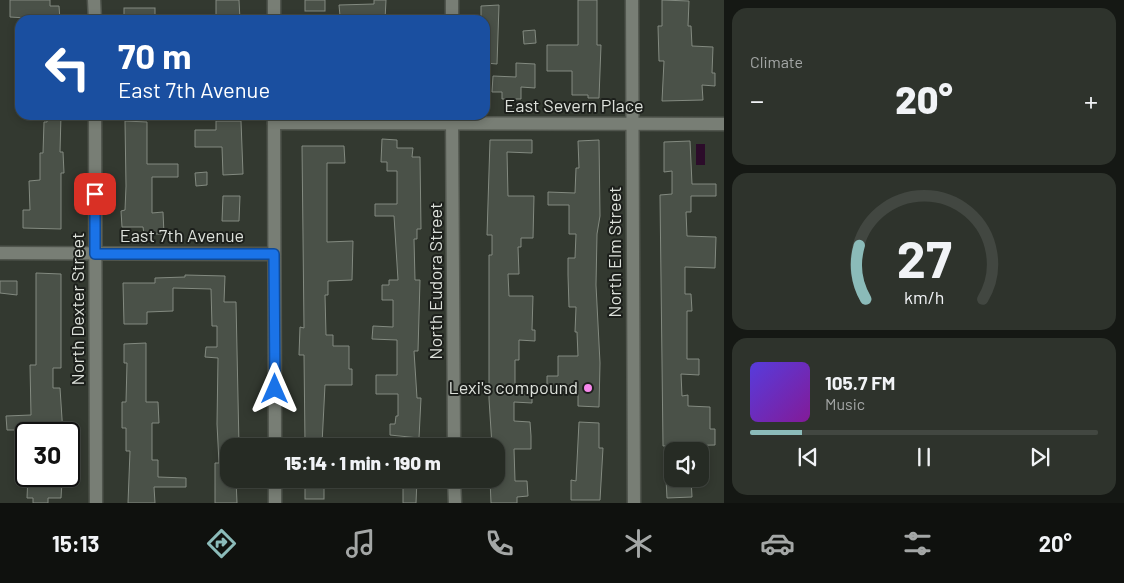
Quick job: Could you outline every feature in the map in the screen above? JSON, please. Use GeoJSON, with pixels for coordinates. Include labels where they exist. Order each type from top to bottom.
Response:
{"type":"FeatureCollection","features":[{"type":"Feature","properties":{"kind":"street"},"geometry":{"type":"LineString","coordinates":[[94,0],[94,15]]}},
{"type":"Feature","properties":{"kind":"street"},"geometry":{"type":"LineString","coordinates":[[274,0],[274,15]]}},
{"type":"Feature","properties":{"kind":"street"},"geometry":{"type":"LineString","coordinates":[[452,0],[452,15]]}},
{"type":"Feature","properties":{"kind":"street","name":"North Elm Street"},"geometry":{"type":"LineString","coordinates":[[632,0],[634,503]]}},
{"type":"Feature","properties":{"kind":"street","name":"North Dexter Street"},"geometry":{"type":"LineString","coordinates":[[95,120],[96,503]]}},
{"type":"Feature","properties":{"kind":"street"},"geometry":{"type":"LineString","coordinates":[[274,120],[275,438]]}},
{"type":"Feature","properties":{"kind":"street","name":"North Eudora Street"},"geometry":{"type":"LineString","coordinates":[[452,120],[454,438]]}},
{"type":"Feature","properties":{"kind":"street","name":"East Severn Place"},"geometry":{"type":"LineString","coordinates":[[490,120],[724,124]]}},
{"type":"Feature","properties":{"kind":"street","name":"East 7th Avenue"},"geometry":{"type":"LineString","coordinates":[[0,254],[274,254]]}},
{"type":"Feature","properties":{"kind":"street"},"geometry":{"type":"LineString","coordinates":[[275,488],[276,503]]}},
{"type":"Feature","properties":{"kind":"street"},"geometry":{"type":"LineString","coordinates":[[454,488],[455,503]]}},
{"type":"Feature","properties":{"kind":"shaded area"},"geometry":{"type":"Polygon","coordinates":[[[696,144],[705,144],[705,165],[696,165],[696,144]]]}},
{"type":"Feature","properties":{"kind":"building"},"geometry":{"type":"Polygon","coordinates":[[[10,0],[50,0],[50,6],[59,6],[60,15],[15,15],[15,17],[10,17],[10,0]]]}},
{"type":"Feature","properties":{"kind":"building"},"geometry":{"type":"Polygon","coordinates":[[[216,0],[239,0],[240,15],[216,15],[216,0]]]}},
{"type":"Feature","properties":{"kind":"building"},"geometry":{"type":"Polygon","coordinates":[[[305,0],[325,0],[325,11],[305,11],[305,0]]]}},
{"type":"Feature","properties":{"kind":"building"},"geometry":{"type":"Polygon","coordinates":[[[374,0],[386,0],[385,15],[340,15],[339,5],[374,4],[374,0]]]}},
{"type":"Feature","properties":{"kind":"building"},"geometry":{"type":"Polygon","coordinates":[[[578,0],[597,0],[597,45],[601,45],[599,98],[588,98],[588,95],[572,95],[572,71],[547,71],[547,45],[578,45],[578,0]]]}},
{"type":"Feature","properties":{"kind":"building"},"geometry":{"type":"Polygon","coordinates":[[[662,0],[689,1],[688,26],[691,26],[692,46],[713,47],[712,73],[715,73],[715,86],[702,85],[703,100],[662,101],[664,61],[659,61],[658,26],[662,26],[662,0]]]}},
{"type":"Feature","properties":{"kind":"building"},"geometry":{"type":"Polygon","coordinates":[[[499,5],[497,64],[490,63],[490,15],[481,15],[481,6],[499,5]]]}},
{"type":"Feature","properties":{"kind":"building"},"geometry":{"type":"Polygon","coordinates":[[[124,8],[155,8],[155,15],[124,15],[124,8]]]}},
{"type":"Feature","properties":{"kind":"building"},"geometry":{"type":"Polygon","coordinates":[[[535,30],[536,43],[524,44],[523,31],[535,30]]]}},
{"type":"Feature","properties":{"kind":"building"},"geometry":{"type":"Polygon","coordinates":[[[516,63],[535,64],[535,88],[521,87],[521,99],[502,99],[502,92],[492,92],[493,76],[516,77],[516,63]]]}},
{"type":"Feature","properties":{"kind":"building"},"geometry":{"type":"Polygon","coordinates":[[[47,120],[61,120],[60,152],[63,152],[64,173],[61,173],[61,229],[23,228],[23,210],[30,210],[29,181],[40,180],[40,153],[43,153],[44,122],[47,122],[47,120]]]}},
{"type":"Feature","properties":{"kind":"building"},"geometry":{"type":"Polygon","coordinates":[[[125,121],[147,122],[147,164],[178,164],[178,177],[152,177],[152,213],[163,212],[164,234],[144,234],[143,227],[122,227],[121,211],[125,210],[126,186],[125,121]]]}},
{"type":"Feature","properties":{"kind":"building"},"geometry":{"type":"Polygon","coordinates":[[[216,121],[241,121],[243,174],[223,175],[222,147],[195,147],[195,130],[216,130],[216,121]]]}},
{"type":"Feature","properties":{"kind":"building"},"geometry":{"type":"Polygon","coordinates":[[[382,139],[397,140],[397,148],[413,148],[412,157],[420,157],[421,229],[417,229],[417,239],[414,239],[415,280],[420,280],[418,351],[414,351],[417,398],[421,398],[419,438],[390,435],[390,424],[395,424],[396,416],[398,416],[398,394],[376,394],[376,375],[397,375],[397,340],[372,339],[373,326],[393,327],[393,300],[382,300],[382,285],[389,285],[389,280],[398,280],[394,216],[375,216],[375,204],[397,204],[397,171],[387,171],[387,162],[381,162],[382,139]]]}},
{"type":"Feature","properties":{"kind":"building"},"geometry":{"type":"Polygon","coordinates":[[[490,140],[532,140],[532,153],[507,152],[508,196],[534,196],[533,238],[521,238],[521,247],[518,247],[519,274],[508,274],[509,296],[533,296],[532,330],[535,330],[535,341],[519,340],[519,360],[515,360],[515,391],[532,392],[532,403],[514,402],[514,421],[530,422],[531,436],[531,449],[514,449],[515,481],[527,481],[528,496],[517,497],[517,503],[491,503],[490,488],[505,488],[505,438],[491,438],[489,399],[489,255],[492,255],[492,235],[487,235],[490,140]]]}},
{"type":"Feature","properties":{"kind":"building"},"geometry":{"type":"Polygon","coordinates":[[[599,140],[600,216],[597,234],[596,285],[600,363],[599,407],[578,406],[578,390],[547,391],[547,376],[558,376],[558,356],[578,356],[577,332],[575,332],[576,307],[569,307],[568,275],[568,258],[575,258],[576,234],[569,234],[569,205],[548,205],[548,192],[575,193],[576,168],[579,168],[578,141],[599,140]]]}},
{"type":"Feature","properties":{"kind":"building"},"geometry":{"type":"Polygon","coordinates":[[[690,141],[692,184],[716,184],[716,196],[691,196],[691,212],[686,212],[687,236],[716,237],[715,268],[685,267],[685,294],[691,294],[692,311],[687,311],[687,359],[699,359],[699,375],[681,374],[682,396],[688,395],[688,406],[710,407],[710,429],[715,429],[715,445],[709,445],[709,442],[664,442],[663,446],[660,195],[672,194],[672,171],[664,172],[664,142],[690,141]]]}},
{"type":"Feature","properties":{"kind":"building"},"geometry":{"type":"Polygon","coordinates":[[[302,146],[344,146],[345,163],[327,163],[327,242],[353,241],[352,280],[328,281],[328,295],[325,295],[326,335],[333,335],[333,346],[349,346],[349,369],[352,369],[352,385],[325,385],[322,438],[305,438],[304,355],[299,355],[300,327],[304,328],[302,146]]]}},
{"type":"Feature","properties":{"kind":"building"},"geometry":{"type":"Polygon","coordinates":[[[207,172],[207,185],[196,186],[195,173],[207,172]]]}},
{"type":"Feature","properties":{"kind":"building"},"geometry":{"type":"Polygon","coordinates":[[[223,196],[240,196],[239,221],[222,221],[223,196]]]}},
{"type":"Feature","properties":{"kind":"building"},"geometry":{"type":"Polygon","coordinates":[[[36,273],[61,274],[61,368],[53,368],[53,388],[60,388],[62,422],[15,422],[15,430],[7,430],[6,416],[31,415],[30,365],[36,365],[36,273]]]}},
{"type":"Feature","properties":{"kind":"building"},"geometry":{"type":"Polygon","coordinates":[[[185,275],[225,276],[224,302],[236,302],[239,438],[220,438],[220,488],[236,488],[237,503],[215,503],[215,463],[219,463],[217,424],[218,358],[205,357],[206,347],[217,347],[217,326],[212,326],[211,289],[173,288],[173,311],[147,312],[147,324],[124,324],[123,283],[155,283],[155,278],[185,277],[185,275]]]}},
{"type":"Feature","properties":{"kind":"building"},"geometry":{"type":"Polygon","coordinates":[[[0,281],[17,281],[17,295],[0,293],[0,281]]]}},
{"type":"Feature","properties":{"kind":"building"},"geometry":{"type":"Polygon","coordinates":[[[146,343],[146,402],[158,402],[159,423],[152,423],[152,460],[158,460],[158,477],[186,478],[186,487],[154,487],[155,503],[128,503],[130,451],[126,451],[126,428],[122,428],[122,402],[126,402],[127,363],[124,363],[124,344],[146,343]]]}},
{"type":"Feature","properties":{"kind":"building"},"geometry":{"type":"Polygon","coordinates":[[[579,422],[599,423],[599,448],[603,448],[600,500],[571,500],[571,480],[576,481],[579,422]]]}},
{"type":"Feature","properties":{"kind":"building"},"geometry":{"type":"Polygon","coordinates":[[[28,487],[62,487],[61,498],[48,498],[48,503],[33,503],[33,498],[27,498],[28,487]]]}},
{"type":"Feature","properties":{"kind":"building"},"geometry":{"type":"Polygon","coordinates":[[[666,487],[691,487],[692,497],[667,498],[666,487]]]}},
{"type":"Feature","properties":{"kind":"building"},"geometry":{"type":"Polygon","coordinates":[[[305,488],[324,488],[324,499],[305,499],[305,488]]]}},
{"type":"Feature","properties":{"kind":"building"},"geometry":{"type":"Polygon","coordinates":[[[403,488],[417,488],[416,503],[403,503],[403,488]]]}},
{"type":"Feature","properties":{"kind":"place","name":"Lexi's compound"},"geometry":{"type":"Point","coordinates":[588,388]}},
{"type":"Feature","properties":{"kind":"route"},"geometry":{"type":"LineString","coordinates":[[95,194],[95,254],[274,254],[275,389]]}}]}
